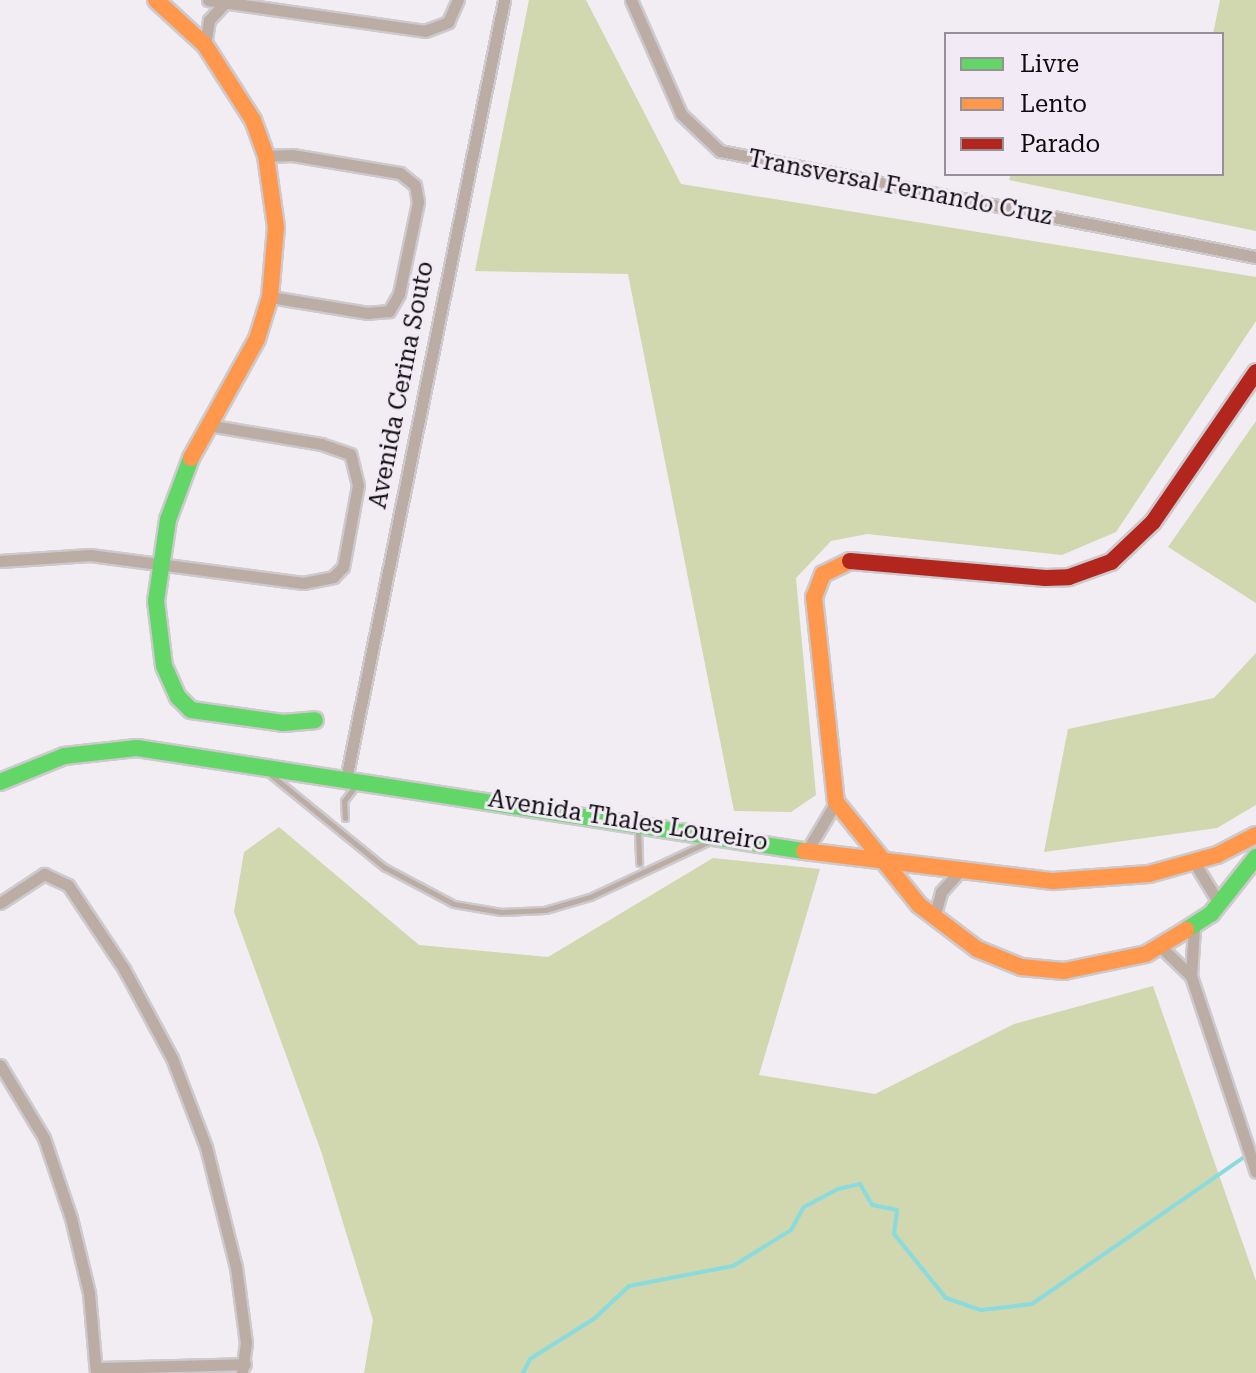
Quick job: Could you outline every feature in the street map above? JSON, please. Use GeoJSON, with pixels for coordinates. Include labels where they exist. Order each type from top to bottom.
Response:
{"type":"FeatureCollection","features":[{"type":"Feature","properties":{"kind":"street"},"geometry":{"type":"LineString","coordinates":[[156,0],[205,45],[253,120],[266,156],[276,227],[270,297],[241,374],[208,425],[179,480],[159,563],[159,643],[168,676],[184,705],[205,715],[283,723],[315,720]]}},
{"type":"Feature","properties":{"kind":"street"},"geometry":{"type":"LineString","coordinates":[[208,0],[425,31],[448,22],[458,0]]}},
{"type":"Feature","properties":{"kind":"street","name":"Avenida Cerina Souto"},"geometry":{"type":"LineString","coordinates":[[352,780],[504,0]]}},
{"type":"Feature","properties":{"kind":"street","name":"Transversal Fernando Cruz"},"geometry":{"type":"LineString","coordinates":[[631,0],[681,114],[720,151],[1256,257]]}},
{"type":"Feature","properties":{"kind":"street"},"geometry":{"type":"LineString","coordinates":[[205,45],[209,20],[225,3]]}},
{"type":"Feature","properties":{"kind":"street"},"geometry":{"type":"LineString","coordinates":[[266,156],[292,155],[400,173],[415,185],[418,202],[399,294],[389,311],[368,313],[270,297]]}},
{"type":"Feature","properties":{"kind":"street"},"geometry":{"type":"LineString","coordinates":[[1256,372],[1153,522],[1111,562],[1069,577],[1045,578],[863,559],[844,560],[827,570],[814,597],[814,633],[836,802],[884,863],[977,949],[1021,967],[1064,971],[1104,967],[1161,947],[1194,928],[1220,905],[1256,857]]}},
{"type":"Feature","properties":{"kind":"street"},"geometry":{"type":"LineString","coordinates":[[0,561],[90,555],[315,583],[343,567],[358,485],[350,454],[321,444],[208,425]]}},
{"type":"Feature","properties":{"kind":"street","name":"Avenida Thales Loureiro"},"geometry":{"type":"LineString","coordinates":[[0,782],[39,764],[97,749],[137,748],[723,834],[884,863],[1091,881],[1194,862],[1256,835]]}},
{"type":"Feature","properties":{"kind":"street"},"geometry":{"type":"LineString","coordinates":[[808,849],[836,802]]}},
{"type":"Feature","properties":{"kind":"street"},"geometry":{"type":"LineString","coordinates":[[1194,862],[1220,905]]}},
{"type":"Feature","properties":{"kind":"street"},"geometry":{"type":"LineString","coordinates":[[935,911],[948,880],[960,871]]}},
{"type":"Feature","properties":{"kind":"street"},"geometry":{"type":"LineString","coordinates":[[0,903],[44,874],[68,885],[148,1012],[193,1109],[236,1267],[244,1368],[96,1371],[89,1293],[71,1218],[44,1138],[0,1065]]}},
{"type":"Feature","properties":{"kind":"street"},"geometry":{"type":"LineString","coordinates":[[1194,928],[1191,976],[1256,1172]]}},
{"type":"Feature","properties":{"kind":"street"},"geometry":{"type":"LineString","coordinates":[[1161,947],[1191,976]]}},
{"type":"Feature","properties":{"kind":"lane"},"geometry":{"type":"LineString","coordinates":[[260,766],[384,867],[454,904],[501,912],[545,910],[590,897],[723,834]]}},
{"type":"Feature","properties":{"kind":"lane"},"geometry":{"type":"LineString","coordinates":[[345,818],[344,801],[352,780]]}},
{"type":"Feature","properties":{"kind":"lane"},"geometry":{"type":"LineString","coordinates":[[635,821],[642,846],[639,863]]}},
{"type":"Feature","properties":{"kind":"green space"},"geometry":{"type":"Polygon","coordinates":[[[529,0],[586,0],[681,184],[1256,277],[1256,321],[1116,532],[1062,555],[867,534],[831,541],[796,578],[816,795],[791,812],[734,811],[628,274],[475,271],[529,0]]]}},
{"type":"Feature","properties":{"kind":"green space"},"geometry":{"type":"Polygon","coordinates":[[[1220,0],[1256,0],[1256,231],[1009,180],[1010,176],[1224,176],[1224,32],[1213,32],[1220,0]]]}},
{"type":"Feature","properties":{"kind":"green space"},"geometry":{"type":"Polygon","coordinates":[[[1256,421],[1256,603],[1168,547],[1256,421]]]}},
{"type":"Feature","properties":{"kind":"green space"},"geometry":{"type":"Polygon","coordinates":[[[1256,653],[1256,805],[1217,828],[1044,852],[1068,729],[1214,698],[1256,653]]]}},
{"type":"Feature","properties":{"kind":"green space"},"geometry":{"type":"Polygon","coordinates":[[[279,827],[419,945],[548,957],[713,858],[820,869],[759,1075],[875,1094],[1014,1024],[1153,986],[1256,1281],[1256,1373],[364,1373],[373,1320],[321,1151],[234,912],[244,852],[279,827]]]}},
{"type":"Feature","properties":{"kind":"waterway"},"geometry":{"type":"LineString","coordinates":[[523,1373],[530,1359],[595,1318],[629,1286],[733,1266],[791,1230],[804,1207],[838,1189],[860,1184],[872,1205],[897,1210],[894,1234],[946,1298],[981,1310],[1032,1304],[1256,1149]]}},
{"type":"Feature","properties":{"kind":"traffic: fast"},"geometry":{"type":"LineString","coordinates":[[191,458],[168,520],[156,601],[164,666],[178,697],[191,710],[283,723],[315,720]]}},
{"type":"Feature","properties":{"kind":"traffic: fast"},"geometry":{"type":"LineString","coordinates":[[0,782],[64,756],[137,748],[804,851]]}},
{"type":"Feature","properties":{"kind":"traffic: fast"},"geometry":{"type":"LineString","coordinates":[[1186,930],[1211,914],[1256,857]]}},
{"type":"Feature","properties":{"kind":"traffic: slow"},"geometry":{"type":"LineString","coordinates":[[156,0],[205,45],[253,120],[266,156],[276,227],[270,297],[257,339],[191,458]]}},
{"type":"Feature","properties":{"kind":"traffic: slow"},"geometry":{"type":"LineString","coordinates":[[850,561],[823,574],[814,597],[836,802],[919,905],[977,949],[1021,967],[1064,971],[1146,954],[1186,930]]}},
{"type":"Feature","properties":{"kind":"traffic: slow"},"geometry":{"type":"LineString","coordinates":[[804,851],[1053,881],[1149,874],[1217,855],[1256,835]]}},
{"type":"Feature","properties":{"kind":"traffic: jam"},"geometry":{"type":"LineString","coordinates":[[850,561],[1045,578],[1069,577],[1111,562],[1153,522],[1256,372]]}}]}
